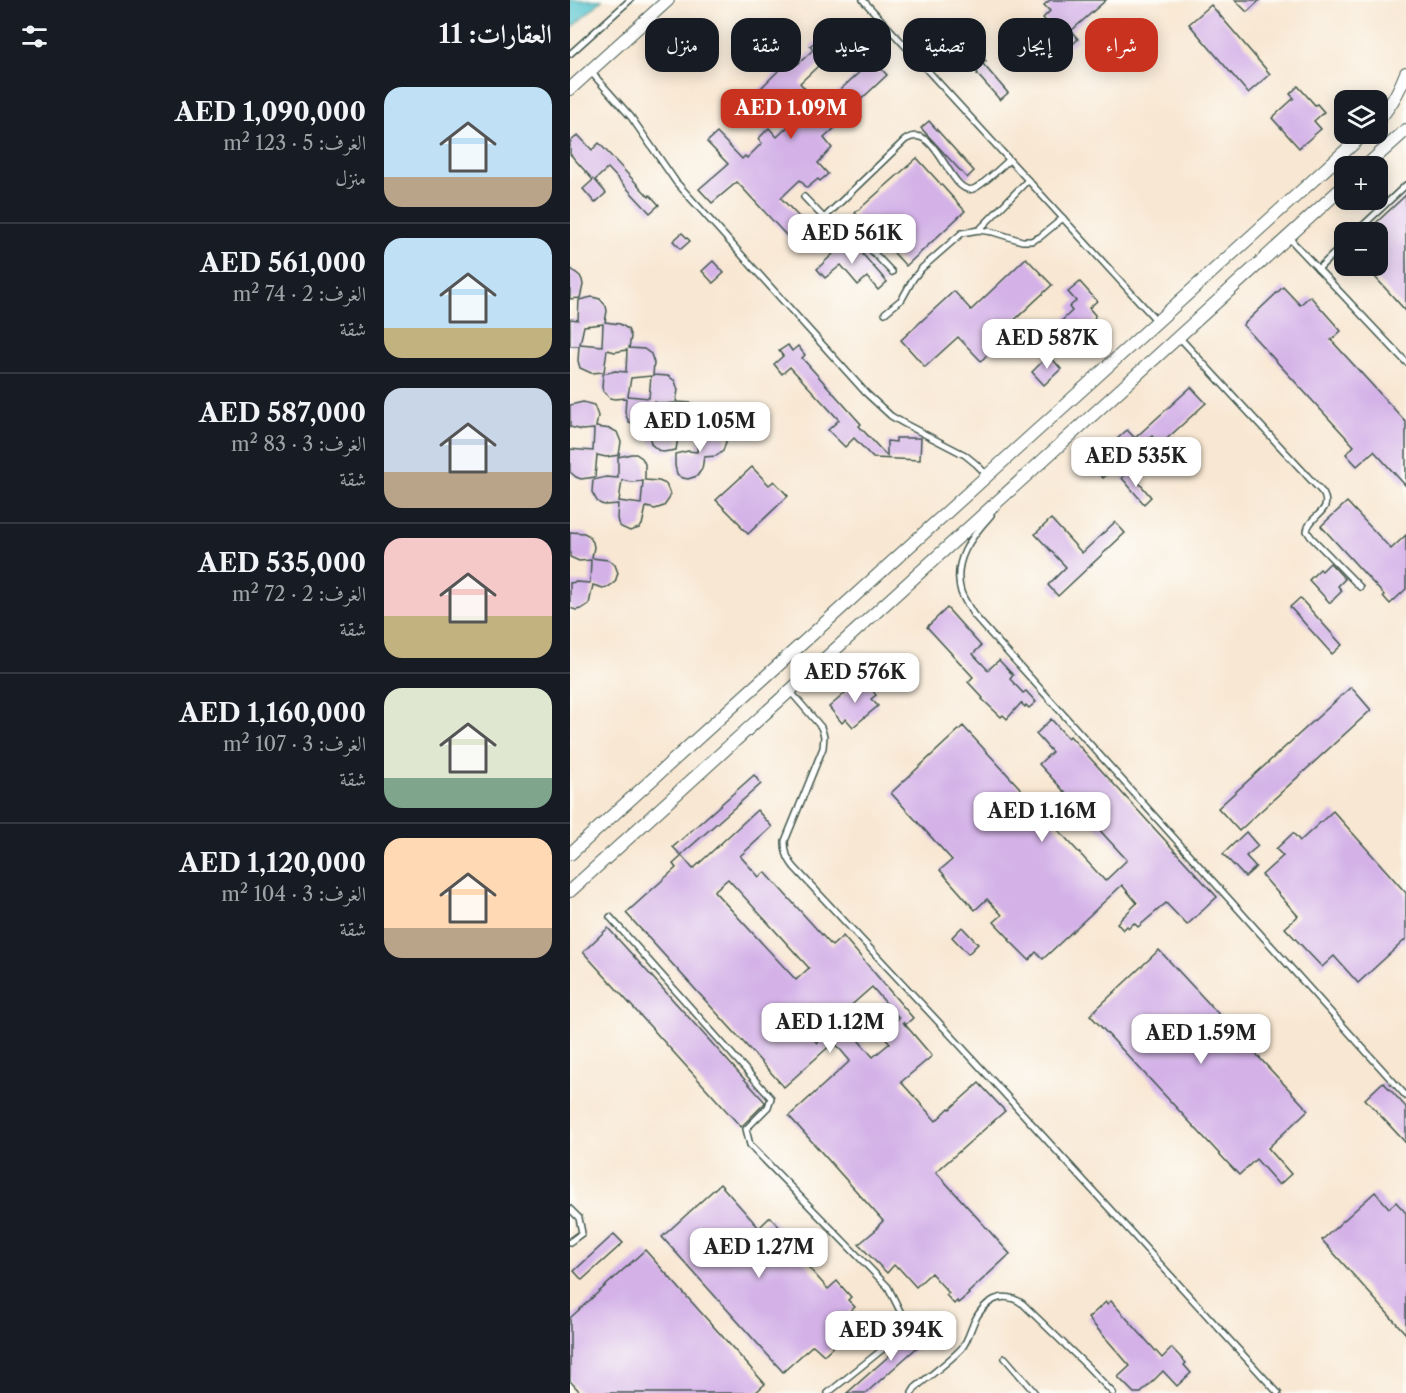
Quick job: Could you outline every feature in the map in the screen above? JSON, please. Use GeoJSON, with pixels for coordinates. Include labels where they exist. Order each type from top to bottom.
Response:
{"type":"FeatureCollection","features":[{"type":"Feature","properties":{"kind":"street"},"geometry":{"type":"LineString","coordinates":[[570,89],[668,0]]}},
{"type":"Feature","properties":{"kind":"street"},"geometry":{"type":"LineString","coordinates":[[1388,109],[1400,89],[1406,73]]}},
{"type":"Feature","properties":{"kind":"street"},"geometry":{"type":"LineString","coordinates":[[1377,156],[1406,130]]}},
{"type":"Feature","properties":{"kind":"street"},"geometry":{"type":"LineString","coordinates":[[570,854],[1353,144]]}},
{"type":"Feature","properties":{"kind":"street"},"geometry":{"type":"LineString","coordinates":[[570,891],[1334,195]]}},
{"type":"Feature","properties":{"kind":"lane"},"geometry":{"type":"LineString","coordinates":[[570,54],[630,0]]}},
{"type":"Feature","properties":{"kind":"lane"},"geometry":{"type":"LineString","coordinates":[[864,0],[1157,321]]}},
{"type":"Feature","properties":{"kind":"lane"},"geometry":{"type":"LineString","coordinates":[[590,70],[631,117],[676,182],[866,393],[885,411],[965,455],[987,475]]}},
{"type":"Feature","properties":{"kind":"lane"},"geometry":{"type":"LineString","coordinates":[[824,218],[905,140],[912,136],[920,136],[928,141],[959,184],[966,190],[979,186],[1010,160]]}},
{"type":"Feature","properties":{"kind":"lane"},"geometry":{"type":"LineString","coordinates":[[979,230],[1028,180]]}},
{"type":"Feature","properties":{"kind":"lane"},"geometry":{"type":"LineString","coordinates":[[1367,222],[1406,185]]}},
{"type":"Feature","properties":{"kind":"lane"},"geometry":{"type":"LineString","coordinates":[[804,197],[824,218],[852,230],[892,272]]}},
{"type":"Feature","properties":{"kind":"lane"},"geometry":{"type":"LineString","coordinates":[[885,313],[902,299],[917,274],[962,233],[979,230],[1022,241],[1031,241],[1040,237],[1063,218]]}},
{"type":"Feature","properties":{"kind":"lane"},"geometry":{"type":"LineString","coordinates":[[819,245],[841,224]]}},
{"type":"Feature","properties":{"kind":"lane"},"geometry":{"type":"LineString","coordinates":[[1288,237],[1406,362]]}},
{"type":"Feature","properties":{"kind":"lane"},"geometry":{"type":"LineString","coordinates":[[1318,269],[1334,254]]}},
{"type":"Feature","properties":{"kind":"lane"},"geometry":{"type":"LineString","coordinates":[[1179,337],[1323,493],[1326,500],[1325,507],[1310,522],[1307,531],[1360,587]]}},
{"type":"Feature","properties":{"kind":"lane"},"geometry":{"type":"LineString","coordinates":[[1024,478],[980,527],[960,561],[958,578],[962,595],[973,614],[1406,1096]]}},
{"type":"Feature","properties":{"kind":"lane"},"geometry":{"type":"LineString","coordinates":[[790,691],[820,727],[824,736],[823,748],[785,841],[787,857],[1278,1393]]}},
{"type":"Feature","properties":{"kind":"lane"},"geometry":{"type":"LineString","coordinates":[[610,917],[771,1098],[768,1107],[746,1129],[750,1145],[888,1287],[905,1321],[893,1341],[828,1393]]}},
{"type":"Feature","properties":{"kind":"lane"},"geometry":{"type":"LineString","coordinates":[[570,1209],[579,1218],[582,1233],[570,1242]]}},
{"type":"Feature","properties":{"kind":"lane"},"geometry":{"type":"LineString","coordinates":[[912,1393],[964,1345],[982,1309],[993,1300],[1006,1296],[1023,1304],[1113,1393]]}},
{"type":"Feature","properties":{"kind":"lane"},"geometry":{"type":"LineString","coordinates":[[1005,1358],[1035,1393]]}},
{"type":"Feature","properties":{"kind":"water"},"geometry":{"type":"Polygon","coordinates":[[[570,0],[602,0],[570,29],[570,0]]]}},
{"type":"Feature","properties":{"kind":"building"},"geometry":{"type":"Polygon","coordinates":[[[1050,0],[1106,0],[1073,29],[1073,18],[1043,18],[1050,11],[1044,5],[1050,0]]]}},
{"type":"Feature","properties":{"kind":"building"},"geometry":{"type":"Polygon","coordinates":[[[1235,0],[1260,0],[1247,12],[1235,0]]]}},
{"type":"Feature","properties":{"kind":"building"},"geometry":{"type":"Polygon","coordinates":[[[1211,5],[1270,74],[1248,93],[1189,24],[1211,5]]]}},
{"type":"Feature","properties":{"kind":"building"},"geometry":{"type":"Polygon","coordinates":[[[1073,33],[1078,39],[1073,44],[1073,33]]]}},
{"type":"Feature","properties":{"kind":"building"},"geometry":{"type":"Polygon","coordinates":[[[813,50],[813,71],[800,83],[821,107],[860,72],[884,72],[887,75],[836,123],[838,125],[824,138],[832,148],[818,163],[828,174],[807,188],[800,180],[781,198],[817,236],[806,247],[802,243],[797,247],[737,182],[712,203],[699,189],[728,164],[707,142],[717,133],[742,159],[745,156],[747,158],[762,143],[758,139],[769,128],[777,137],[799,116],[782,97],[764,114],[750,99],[777,72],[801,72],[801,61],[813,50]]]}},
{"type":"Feature","properties":{"kind":"building"},"geometry":{"type":"Polygon","coordinates":[[[986,67],[1008,93],[1000,100],[978,73],[986,72],[986,67]]]}},
{"type":"Feature","properties":{"kind":"building"},"geometry":{"type":"Polygon","coordinates":[[[1298,86],[1324,112],[1314,121],[1321,129],[1299,148],[1272,118],[1294,98],[1290,94],[1298,86]]]}},
{"type":"Feature","properties":{"kind":"building"},"geometry":{"type":"Polygon","coordinates":[[[929,121],[974,171],[967,178],[921,128],[929,121]]]}},
{"type":"Feature","properties":{"kind":"building"},"geometry":{"type":"Polygon","coordinates":[[[578,135],[592,150],[599,143],[659,205],[650,213],[608,168],[595,180],[606,193],[595,203],[583,189],[593,180],[570,154],[570,142],[578,135]]]}},
{"type":"Feature","properties":{"kind":"building"},"geometry":{"type":"Polygon","coordinates":[[[917,158],[965,211],[906,266],[875,232],[872,231],[865,237],[849,222],[857,215],[855,213],[917,158]]]}},
{"type":"Feature","properties":{"kind":"building"},"geometry":{"type":"Polygon","coordinates":[[[1406,195],[1406,311],[1374,276],[1388,276],[1388,222],[1377,222],[1406,195]]]}},
{"type":"Feature","properties":{"kind":"building"},"geometry":{"type":"Polygon","coordinates":[[[682,233],[690,241],[681,249],[673,241],[682,233]]]}},
{"type":"Feature","properties":{"kind":"building"},"geometry":{"type":"Polygon","coordinates":[[[838,239],[847,248],[853,243],[887,282],[878,290],[867,277],[858,285],[841,265],[825,278],[817,269],[835,252],[829,247],[838,239]]]}},
{"type":"Feature","properties":{"kind":"building"},"geometry":{"type":"Polygon","coordinates":[[[1026,258],[1052,285],[992,341],[996,346],[981,361],[958,337],[925,367],[901,340],[954,291],[971,310],[1026,258]]]}},
{"type":"Feature","properties":{"kind":"building"},"geometry":{"type":"Polygon","coordinates":[[[713,261],[724,273],[713,283],[702,271],[713,261]]]}},
{"type":"Feature","properties":{"kind":"building"},"geometry":{"type":"Polygon","coordinates":[[[570,268],[582,280],[580,298],[570,299],[570,268]]]}},
{"type":"Feature","properties":{"kind":"building"},"geometry":{"type":"Polygon","coordinates":[[[1080,282],[1097,301],[1089,308],[1095,315],[1092,333],[1097,338],[1077,357],[1052,330],[1072,311],[1069,307],[1076,301],[1068,292],[1080,282]]]}},
{"type":"Feature","properties":{"kind":"building"},"geometry":{"type":"Polygon","coordinates":[[[1283,287],[1300,305],[1310,296],[1341,331],[1331,340],[1406,422],[1406,486],[1374,451],[1357,466],[1346,454],[1354,446],[1243,325],[1283,287]]]}},
{"type":"Feature","properties":{"kind":"building"},"geometry":{"type":"Polygon","coordinates":[[[592,297],[600,299],[606,306],[605,322],[620,324],[628,329],[631,337],[629,348],[644,349],[651,354],[654,363],[653,375],[668,376],[675,381],[678,390],[676,402],[691,403],[699,408],[701,412],[700,429],[679,431],[676,450],[663,452],[658,450],[651,444],[650,439],[650,426],[663,423],[673,424],[674,403],[654,402],[652,424],[638,426],[629,422],[627,418],[626,398],[610,398],[603,391],[603,374],[615,371],[626,372],[627,350],[615,352],[607,350],[604,372],[591,373],[580,368],[579,346],[570,346],[570,319],[578,320],[579,300],[592,297]],[[603,324],[584,326],[580,344],[602,346],[603,324]],[[651,376],[631,378],[628,396],[649,398],[651,376]]]}},
{"type":"Feature","properties":{"kind":"building"},"geometry":{"type":"Polygon","coordinates":[[[788,345],[792,351],[798,346],[805,355],[802,358],[887,456],[887,441],[896,442],[896,438],[921,438],[920,460],[873,458],[854,438],[845,447],[828,430],[839,420],[790,367],[782,374],[774,364],[783,356],[779,351],[788,345]]]}},
{"type":"Feature","properties":{"kind":"building"},"geometry":{"type":"Polygon","coordinates":[[[1049,355],[1061,369],[1044,385],[1032,372],[1049,355]]]}},
{"type":"Feature","properties":{"kind":"building"},"geometry":{"type":"Polygon","coordinates":[[[1191,387],[1206,403],[1160,445],[1152,436],[1133,453],[1117,439],[1127,430],[1135,438],[1191,387]]]}},
{"type":"Feature","properties":{"kind":"building"},"geometry":{"type":"Polygon","coordinates":[[[583,402],[594,405],[598,416],[596,427],[617,432],[621,442],[619,455],[606,457],[597,455],[595,477],[581,479],[570,472],[570,449],[593,451],[594,429],[582,430],[570,427],[570,405],[583,402]]]}},
{"type":"Feature","properties":{"kind":"building"},"geometry":{"type":"Polygon","coordinates":[[[711,428],[720,431],[725,438],[723,451],[716,456],[704,457],[702,469],[697,476],[683,478],[677,474],[675,454],[688,451],[697,452],[699,431],[711,428]]]}},
{"type":"Feature","properties":{"kind":"building"},"geometry":{"type":"Polygon","coordinates":[[[636,454],[642,458],[645,464],[645,480],[666,484],[670,494],[664,506],[655,509],[646,507],[642,525],[630,531],[618,523],[618,504],[601,504],[592,492],[593,480],[606,477],[618,478],[618,457],[636,454]],[[622,480],[619,501],[641,504],[643,481],[622,480]]]}},
{"type":"Feature","properties":{"kind":"building"},"geometry":{"type":"Polygon","coordinates":[[[1102,457],[1113,470],[1103,478],[1093,464],[1102,457]]]}},
{"type":"Feature","properties":{"kind":"building"},"geometry":{"type":"Polygon","coordinates":[[[752,467],[769,485],[774,481],[788,496],[748,534],[716,500],[752,467]]]}},
{"type":"Feature","properties":{"kind":"building"},"geometry":{"type":"Polygon","coordinates":[[[1129,471],[1151,497],[1144,504],[1122,478],[1129,471]]]}},
{"type":"Feature","properties":{"kind":"building"},"geometry":{"type":"Polygon","coordinates":[[[1347,502],[1391,549],[1406,535],[1406,589],[1390,604],[1321,526],[1347,502]]]}},
{"type":"Feature","properties":{"kind":"building"},"geometry":{"type":"Polygon","coordinates":[[[1051,519],[1082,553],[1115,522],[1125,533],[1058,596],[1048,585],[1066,567],[1035,534],[1051,519]]]}},
{"type":"Feature","properties":{"kind":"building"},"geometry":{"type":"Polygon","coordinates":[[[570,532],[588,535],[594,547],[592,558],[612,562],[618,573],[615,582],[608,587],[593,585],[589,604],[576,610],[570,608],[570,583],[590,583],[591,560],[579,561],[570,557],[570,532]]]}},
{"type":"Feature","properties":{"kind":"building"},"geometry":{"type":"Polygon","coordinates":[[[1330,563],[1345,579],[1338,586],[1342,591],[1330,603],[1309,580],[1330,563]]]}},
{"type":"Feature","properties":{"kind":"building"},"geometry":{"type":"Polygon","coordinates":[[[1300,598],[1342,645],[1332,654],[1290,607],[1300,598]]]}},
{"type":"Feature","properties":{"kind":"building"},"geometry":{"type":"Polygon","coordinates":[[[947,608],[981,646],[973,654],[988,670],[999,660],[1013,675],[1010,679],[1023,693],[1026,691],[1036,702],[1029,708],[1021,703],[1007,719],[1003,715],[1001,717],[982,699],[968,682],[973,677],[927,627],[947,608]]]}},
{"type":"Feature","properties":{"kind":"building"},"geometry":{"type":"Polygon","coordinates":[[[863,678],[876,695],[871,699],[878,706],[853,727],[846,719],[842,723],[829,707],[863,678]]]}},
{"type":"Feature","properties":{"kind":"building"},"geometry":{"type":"Polygon","coordinates":[[[1351,687],[1371,710],[1239,831],[1218,808],[1351,687]]]}},
{"type":"Feature","properties":{"kind":"building"},"geometry":{"type":"Polygon","coordinates":[[[1051,719],[1068,738],[1070,736],[1217,897],[1187,925],[1166,903],[1138,927],[1134,923],[1123,930],[1117,923],[1137,903],[1122,885],[1043,959],[1036,952],[1029,960],[994,922],[1002,915],[987,899],[975,910],[940,870],[952,860],[891,793],[963,726],[1105,881],[1127,860],[1039,764],[1052,752],[1036,734],[1051,719]]]}},
{"type":"Feature","properties":{"kind":"building"},"geometry":{"type":"Polygon","coordinates":[[[754,775],[761,784],[681,855],[673,847],[754,775]]]}},
{"type":"Feature","properties":{"kind":"building"},"geometry":{"type":"Polygon","coordinates":[[[757,810],[772,827],[740,856],[759,877],[765,872],[832,946],[843,936],[913,1018],[905,1025],[932,1056],[901,1082],[936,1121],[979,1083],[1005,1111],[936,1172],[1010,1254],[958,1303],[957,1301],[954,1304],[946,1295],[949,1293],[931,1273],[916,1287],[898,1267],[894,1265],[887,1273],[868,1254],[859,1244],[883,1221],[789,1116],[850,1061],[834,1042],[784,1087],[626,913],[676,868],[673,864],[682,856],[693,869],[757,810]],[[728,879],[714,891],[796,980],[809,968],[728,879]],[[872,987],[830,1024],[812,1005],[796,1019],[817,1043],[838,1024],[847,1035],[851,1032],[873,1057],[890,1043],[882,1034],[899,1018],[872,987]]]}},
{"type":"Feature","properties":{"kind":"building"},"geometry":{"type":"Polygon","coordinates":[[[1333,811],[1406,893],[1406,939],[1358,983],[1334,956],[1322,967],[1285,928],[1298,916],[1262,875],[1283,856],[1276,849],[1293,833],[1300,841],[1333,811]]]}},
{"type":"Feature","properties":{"kind":"building"},"geometry":{"type":"Polygon","coordinates":[[[1246,832],[1258,846],[1246,856],[1256,867],[1245,877],[1223,854],[1246,832]]]}},
{"type":"Feature","properties":{"kind":"building"},"geometry":{"type":"Polygon","coordinates":[[[962,927],[978,944],[968,954],[952,937],[962,927]]]}},
{"type":"Feature","properties":{"kind":"building"},"geometry":{"type":"Polygon","coordinates":[[[608,928],[765,1102],[741,1127],[583,952],[608,928]]]}},
{"type":"Feature","properties":{"kind":"building"},"geometry":{"type":"Polygon","coordinates":[[[1159,950],[1308,1110],[1268,1148],[1291,1174],[1279,1185],[1256,1159],[1239,1175],[1090,1015],[1159,950]]]}},
{"type":"Feature","properties":{"kind":"building"},"geometry":{"type":"Polygon","coordinates":[[[1383,1082],[1406,1107],[1406,1143],[1365,1099],[1383,1082]]]}},
{"type":"Feature","properties":{"kind":"building"},"geometry":{"type":"Polygon","coordinates":[[[720,1184],[759,1228],[770,1217],[781,1229],[777,1232],[828,1289],[837,1281],[851,1297],[848,1300],[855,1307],[833,1327],[843,1337],[824,1355],[813,1345],[783,1372],[662,1237],[720,1184]]]}},
{"type":"Feature","properties":{"kind":"building"},"geometry":{"type":"Polygon","coordinates":[[[1375,1192],[1389,1208],[1396,1202],[1406,1213],[1406,1334],[1322,1240],[1375,1192]]]}},
{"type":"Feature","properties":{"kind":"building"},"geometry":{"type":"Polygon","coordinates":[[[614,1234],[623,1243],[582,1280],[574,1271],[614,1234]]]}},
{"type":"Feature","properties":{"kind":"building"},"geometry":{"type":"Polygon","coordinates":[[[645,1250],[765,1384],[755,1393],[581,1393],[570,1381],[570,1318],[645,1250]]]}},
{"type":"Feature","properties":{"kind":"building"},"geometry":{"type":"Polygon","coordinates":[[[1111,1301],[1162,1358],[1172,1348],[1186,1363],[1184,1365],[1191,1373],[1177,1386],[1163,1371],[1141,1393],[1134,1393],[1118,1377],[1130,1366],[1088,1318],[1106,1302],[1107,1304],[1111,1301]]]}},
{"type":"Feature","properties":{"kind":"building"},"geometry":{"type":"Polygon","coordinates":[[[923,1326],[931,1335],[866,1393],[847,1393],[923,1326]]]}}]}
